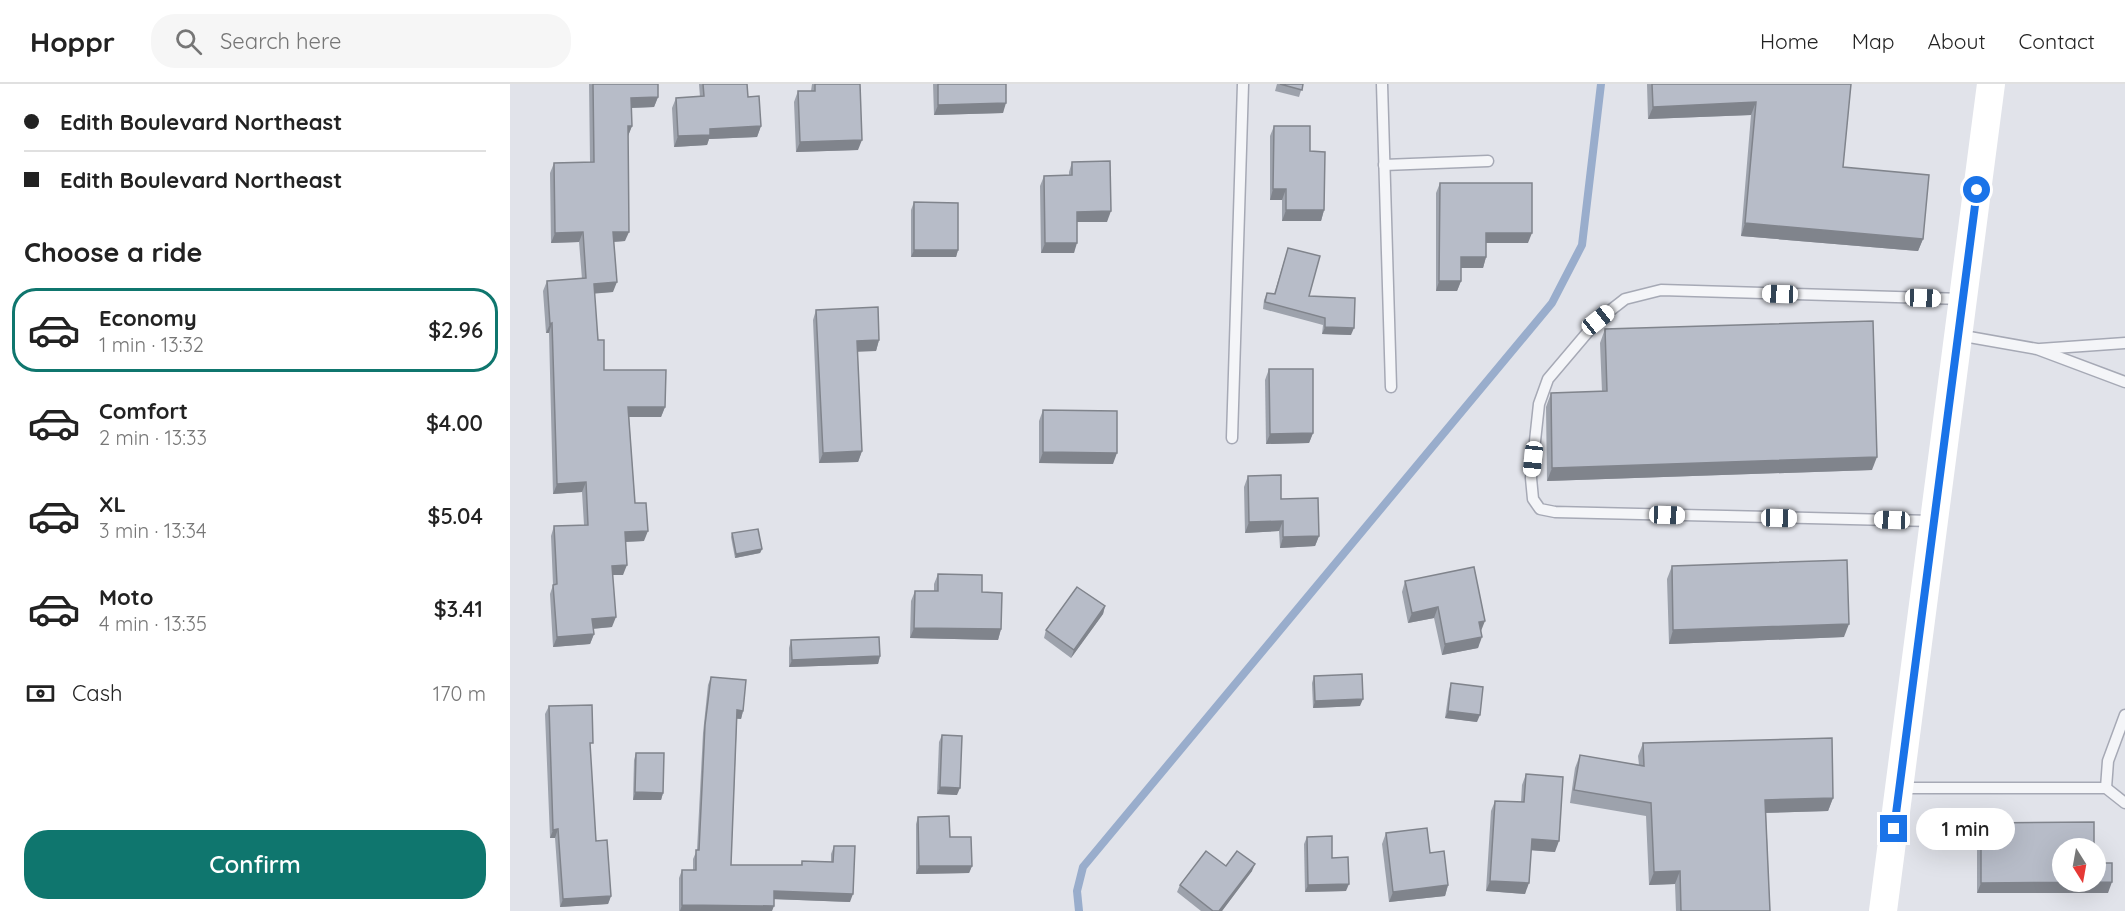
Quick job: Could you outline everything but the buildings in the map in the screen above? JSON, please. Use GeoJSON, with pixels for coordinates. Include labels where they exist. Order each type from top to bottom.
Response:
{"type":"FeatureCollection","features":[{"type":"Feature","properties":{"kind":"street"},"geometry":{"type":"LineString","coordinates":[[1883,911],[1991,84]]}},
{"type":"Feature","properties":{"kind":"lane"},"geometry":{"type":"LineString","coordinates":[[1232,438],[1243,84]]}},
{"type":"Feature","properties":{"kind":"lane"},"geometry":{"type":"LineString","coordinates":[[1382,84],[1390,387]]}},
{"type":"Feature","properties":{"kind":"lane"},"geometry":{"type":"LineString","coordinates":[[1384,165],[1488,161]]}},
{"type":"Feature","properties":{"kind":"lane"},"geometry":{"type":"LineString","coordinates":[[1934,521],[1555,512],[1540,509],[1533,499],[1531,477],[1539,404],[1548,379],[1598,320],[1625,299],[1661,290],[1963,299]]}},
{"type":"Feature","properties":{"kind":"lane"},"geometry":{"type":"LineString","coordinates":[[1958,335],[2037,350],[2125,382]]}},
{"type":"Feature","properties":{"kind":"lane"},"geometry":{"type":"LineString","coordinates":[[2037,350],[2125,343]]}},
{"type":"Feature","properties":{"kind":"lane"},"geometry":{"type":"LineString","coordinates":[[2106,788],[2108,761],[2125,715]]}},
{"type":"Feature","properties":{"kind":"lane"},"geometry":{"type":"LineString","coordinates":[[1899,788],[2106,788],[2125,803]]}},
{"type":"Feature","properties":{"kind":"waterway"},"geometry":{"type":"LineString","coordinates":[[1079,911],[1077,891],[1083,867],[1552,303],[1582,245],[1601,84]]}},
{"type":"Feature","properties":{"kind":"route"},"geometry":{"type":"LineString","coordinates":[[1894,829],[1977,190]]}}]}
